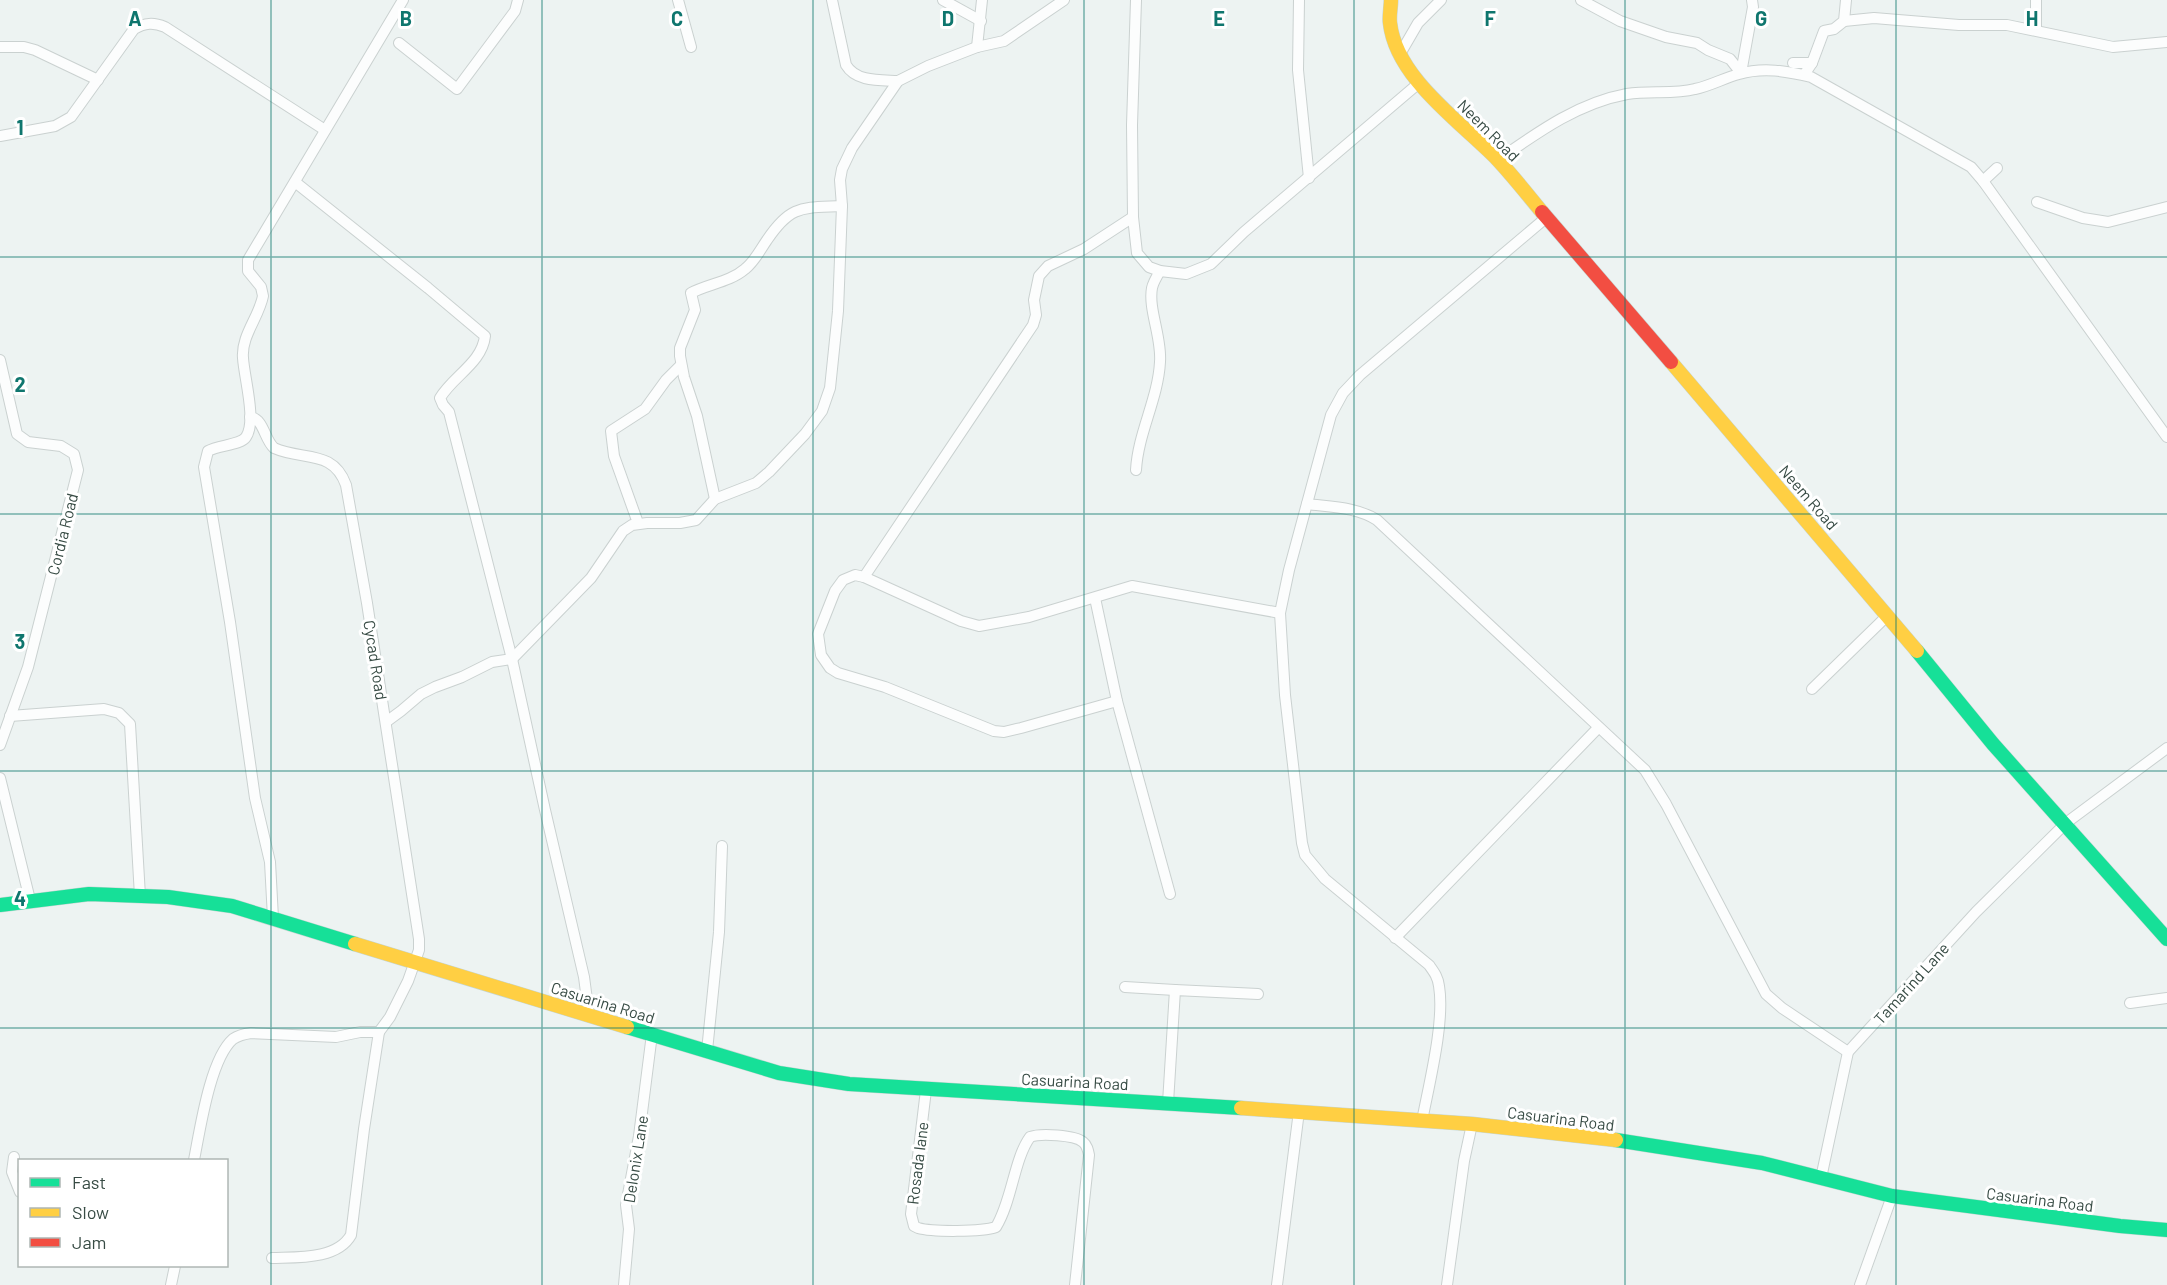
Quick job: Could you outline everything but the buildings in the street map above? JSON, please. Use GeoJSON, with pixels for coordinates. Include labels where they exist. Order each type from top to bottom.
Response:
{"type":"FeatureCollection","features":[{"type":"Feature","properties":{"kind":"street"},"geometry":{"type":"LineString","coordinates":[[273,918],[270,862],[255,798],[230,622],[204,467],[207,451],[218,445],[237,443],[245,439],[249,432],[250,417],[243,349],[263,296],[261,286],[246,266],[251,254],[403,0]]}},
{"type":"Feature","properties":{"kind":"street"},"geometry":{"type":"LineString","coordinates":[[399,43],[457,89],[515,11],[518,0]]}},
{"type":"Feature","properties":{"kind":"street"},"geometry":{"type":"LineString","coordinates":[[678,0],[691,47]]}},
{"type":"Feature","properties":{"kind":"street"},"geometry":{"type":"LineString","coordinates":[[832,0],[846,65],[850,72],[866,78],[898,81]]}},
{"type":"Feature","properties":{"kind":"street"},"geometry":{"type":"LineString","coordinates":[[943,0],[981,21]]}},
{"type":"Feature","properties":{"kind":"street"},"geometry":{"type":"LineString","coordinates":[[978,47],[982,0]]}},
{"type":"Feature","properties":{"kind":"street"},"geometry":{"type":"LineString","coordinates":[[386,722],[421,694],[435,687],[492,662],[512,659],[591,578],[623,531],[638,523],[680,523],[696,520],[716,499],[756,483],[805,434],[822,411],[830,388],[838,311],[842,206],[840,180],[852,148],[898,81],[928,66],[978,47],[1008,39],[1064,0]]}},
{"type":"Feature","properties":{"kind":"street"},"geometry":{"type":"LineString","coordinates":[[1136,0],[1132,125],[1133,217],[1137,253],[1149,267],[1160,271],[1186,274],[1211,264],[1244,232],[1419,83]]}},
{"type":"Feature","properties":{"kind":"street"},"geometry":{"type":"LineString","coordinates":[[1299,0],[1298,70],[1309,178]]}},
{"type":"Feature","properties":{"kind":"street","name":"Neem Road"},"geometry":{"type":"LineString","coordinates":[[1391,0],[1390,23],[1400,54],[1419,83],[1498,160],[1888,615],[1993,744],[2167,939]]}},
{"type":"Feature","properties":{"kind":"street"},"geometry":{"type":"LineString","coordinates":[[1400,54],[1418,23],[1441,0]]}},
{"type":"Feature","properties":{"kind":"street"},"geometry":{"type":"LineString","coordinates":[[1581,0],[1620,21],[1666,37],[1697,43],[1730,59],[1741,74]]}},
{"type":"Feature","properties":{"kind":"street"},"geometry":{"type":"LineString","coordinates":[[1741,74],[1753,7],[1752,0]]}},
{"type":"Feature","properties":{"kind":"street"},"geometry":{"type":"LineString","coordinates":[[1844,21],[1846,0]]}},
{"type":"Feature","properties":{"kind":"street"},"geometry":{"type":"LineString","coordinates":[[2036,0],[2036,30]]}},
{"type":"Feature","properties":{"kind":"street"},"geometry":{"type":"LineString","coordinates":[[1804,75],[1812,63],[1824,31],[1834,29],[1844,21],[1874,18],[1959,25],[1977,23],[2007,25],[2113,47],[2167,42]]}},
{"type":"Feature","properties":{"kind":"street"},"geometry":{"type":"LineString","coordinates":[[0,136],[55,126],[76,113],[134,29],[148,23],[156,24],[325,130]]}},
{"type":"Feature","properties":{"kind":"street"},"geometry":{"type":"LineString","coordinates":[[0,47],[24,47],[35,50],[98,80]]}},
{"type":"Feature","properties":{"kind":"street"},"geometry":{"type":"LineString","coordinates":[[1793,63],[1812,63]]}},
{"type":"Feature","properties":{"kind":"street"},"geometry":{"type":"LineString","coordinates":[[1498,160],[1565,115],[1612,97],[1639,92],[1685,91],[1741,74],[1767,70],[1792,72],[1811,77],[1971,167],[2167,437]]}},
{"type":"Feature","properties":{"kind":"street"},"geometry":{"type":"LineString","coordinates":[[1983,181],[1996,168]]}},
{"type":"Feature","properties":{"kind":"street"},"geometry":{"type":"LineString","coordinates":[[295,182],[429,288],[485,336],[482,352],[440,398],[442,405],[449,411],[512,659],[584,977],[589,1015]]}},
{"type":"Feature","properties":{"kind":"street"},"geometry":{"type":"LineString","coordinates":[[2037,202],[2083,218],[2108,222],[2167,207]]}},
{"type":"Feature","properties":{"kind":"street"},"geometry":{"type":"LineString","coordinates":[[716,499],[697,416],[681,365],[680,348],[695,310],[691,293],[744,270],[789,214],[801,208],[842,206]]}},
{"type":"Feature","properties":{"kind":"street"},"geometry":{"type":"LineString","coordinates":[[864,577],[1033,325],[1036,315],[1034,300],[1040,276],[1048,266],[1084,249],[1133,217]]}},
{"type":"Feature","properties":{"kind":"street"},"geometry":{"type":"LineString","coordinates":[[1422,1121],[1437,1042],[1439,986],[1437,977],[1429,965],[1325,879],[1305,855],[1285,695],[1280,612],[1289,570],[1331,415],[1337,402],[1350,383],[1547,217]]}},
{"type":"Feature","properties":{"kind":"street"},"geometry":{"type":"LineString","coordinates":[[1136,470],[1138,448],[1151,409],[1160,365],[1160,339],[1152,301],[1152,288],[1160,271]]}},
{"type":"Feature","properties":{"kind":"street","name":"Cordia Road"},"geometry":{"type":"LineString","coordinates":[[0,360],[17,434],[28,442],[61,446],[74,454],[78,470],[28,667],[0,745]]}},
{"type":"Feature","properties":{"kind":"street"},"geometry":{"type":"LineString","coordinates":[[638,523],[614,456],[611,431],[645,409],[666,380],[681,365]]}},
{"type":"Feature","properties":{"kind":"street","name":"Cycad Road"},"geometry":{"type":"LineString","coordinates":[[250,417],[260,422],[274,448],[332,464],[342,474],[346,485],[386,722],[395,792],[417,920],[419,950],[397,1005],[379,1032]]}},
{"type":"Feature","properties":{"kind":"street"},"geometry":{"type":"LineString","coordinates":[[1307,504],[1356,511],[1368,514],[1377,520],[1645,770],[1766,994],[1782,1008],[1848,1052],[1821,1178]]}},
{"type":"Feature","properties":{"kind":"street"},"geometry":{"type":"LineString","coordinates":[[1117,701],[1021,728],[1004,732],[994,731],[885,687],[838,673],[830,668],[821,655],[818,634],[836,591],[843,580],[855,575],[961,621],[980,626],[1029,617],[1137,586],[1280,612]]}},
{"type":"Feature","properties":{"kind":"street"},"geometry":{"type":"LineString","coordinates":[[1095,598],[1117,701],[1170,894]]}},
{"type":"Feature","properties":{"kind":"street"},"geometry":{"type":"LineString","coordinates":[[1812,689],[1888,615]]}},
{"type":"Feature","properties":{"kind":"street"},"geometry":{"type":"LineString","coordinates":[[10,717],[104,709],[119,713],[130,724],[140,896]]}},
{"type":"Feature","properties":{"kind":"street"},"geometry":{"type":"LineString","coordinates":[[1395,938],[1598,728]]}},
{"type":"Feature","properties":{"kind":"street","name":"Tamarind Lane"},"geometry":{"type":"LineString","coordinates":[[1848,1052],[1976,912],[2066,824],[2167,748]]}},
{"type":"Feature","properties":{"kind":"street"},"geometry":{"type":"LineString","coordinates":[[0,778],[30,900]]}},
{"type":"Feature","properties":{"kind":"street"},"geometry":{"type":"LineString","coordinates":[[707,1052],[719,932],[722,846]]}},
{"type":"Feature","properties":{"kind":"street","name":"Casuarina Road"},"geometry":{"type":"LineString","coordinates":[[0,905],[100,894],[181,899],[232,906],[707,1052],[779,1073],[805,1078],[926,1090],[1299,1111],[1472,1124],[1678,1149],[1762,1163],[1892,1196],[2167,1230]]}},
{"type":"Feature","properties":{"kind":"street"},"geometry":{"type":"LineString","coordinates":[[1125,987],[1258,994]]}},
{"type":"Feature","properties":{"kind":"street"},"geometry":{"type":"LineString","coordinates":[[1168,1103],[1175,990]]}},
{"type":"Feature","properties":{"kind":"street"},"geometry":{"type":"LineString","coordinates":[[2130,1003],[2167,999]]}},
{"type":"Feature","properties":{"kind":"street"},"geometry":{"type":"LineString","coordinates":[[194,1159],[208,1093],[225,1048],[234,1039],[240,1035],[251,1034],[336,1037],[360,1032],[379,1032],[351,1235],[343,1245],[313,1257],[272,1258]]}},
{"type":"Feature","properties":{"kind":"street","name":"Delonix Lane"},"geometry":{"type":"LineString","coordinates":[[624,1285],[629,1229],[626,1205],[639,1136],[652,1034]]}},
{"type":"Feature","properties":{"kind":"street","name":"Rosada lane"},"geometry":{"type":"LineString","coordinates":[[926,1090],[911,1214],[914,1226],[924,1230],[996,1227],[1004,1211],[1030,1137],[1043,1135],[1077,1139],[1084,1143],[1089,1155],[1075,1285]]}},
{"type":"Feature","properties":{"kind":"street"},"geometry":{"type":"LineString","coordinates":[[1277,1285],[1299,1111]]}},
{"type":"Feature","properties":{"kind":"street"},"geometry":{"type":"LineString","coordinates":[[1447,1285],[1464,1161],[1472,1124]]}},
{"type":"Feature","properties":{"kind":"street"},"geometry":{"type":"LineString","coordinates":[[14,1157],[12,1172],[18,1187]]}},
{"type":"Feature","properties":{"kind":"street"},"geometry":{"type":"LineString","coordinates":[[1860,1285],[1892,1196]]}},
{"type":"Feature","properties":{"kind":"street"},"geometry":{"type":"LineString","coordinates":[[171,1285],[175,1267]]}},
{"type":"Feature","properties":{"kind":"traffic: fast"},"geometry":{"type":"LineString","coordinates":[[1917,651],[1993,744],[2167,939]]}},
{"type":"Feature","properties":{"kind":"traffic: fast"},"geometry":{"type":"LineString","coordinates":[[0,905],[89,894],[168,897],[232,906],[355,944]]}},
{"type":"Feature","properties":{"kind":"traffic: fast"},"geometry":{"type":"LineString","coordinates":[[627,1027],[779,1073],[849,1084],[1241,1108]]}},
{"type":"Feature","properties":{"kind":"traffic: fast"},"geometry":{"type":"LineString","coordinates":[[1616,1140],[1762,1163],[1892,1196],[2167,1230]]}},
{"type":"Feature","properties":{"kind":"traffic: slow"},"geometry":{"type":"LineString","coordinates":[[1391,0],[1390,20],[1395,43],[1404,62],[1432,98],[1497,159],[1542,212]]}},
{"type":"Feature","properties":{"kind":"traffic: slow"},"geometry":{"type":"LineString","coordinates":[[1671,362],[1917,651]]}},
{"type":"Feature","properties":{"kind":"traffic: slow"},"geometry":{"type":"LineString","coordinates":[[355,944],[627,1027]]}},
{"type":"Feature","properties":{"kind":"traffic: slow"},"geometry":{"type":"LineString","coordinates":[[1241,1108],[1472,1124],[1616,1140]]}},
{"type":"Feature","properties":{"kind":"traffic: jam"},"geometry":{"type":"LineString","coordinates":[[1542,212],[1671,362]]}}]}
